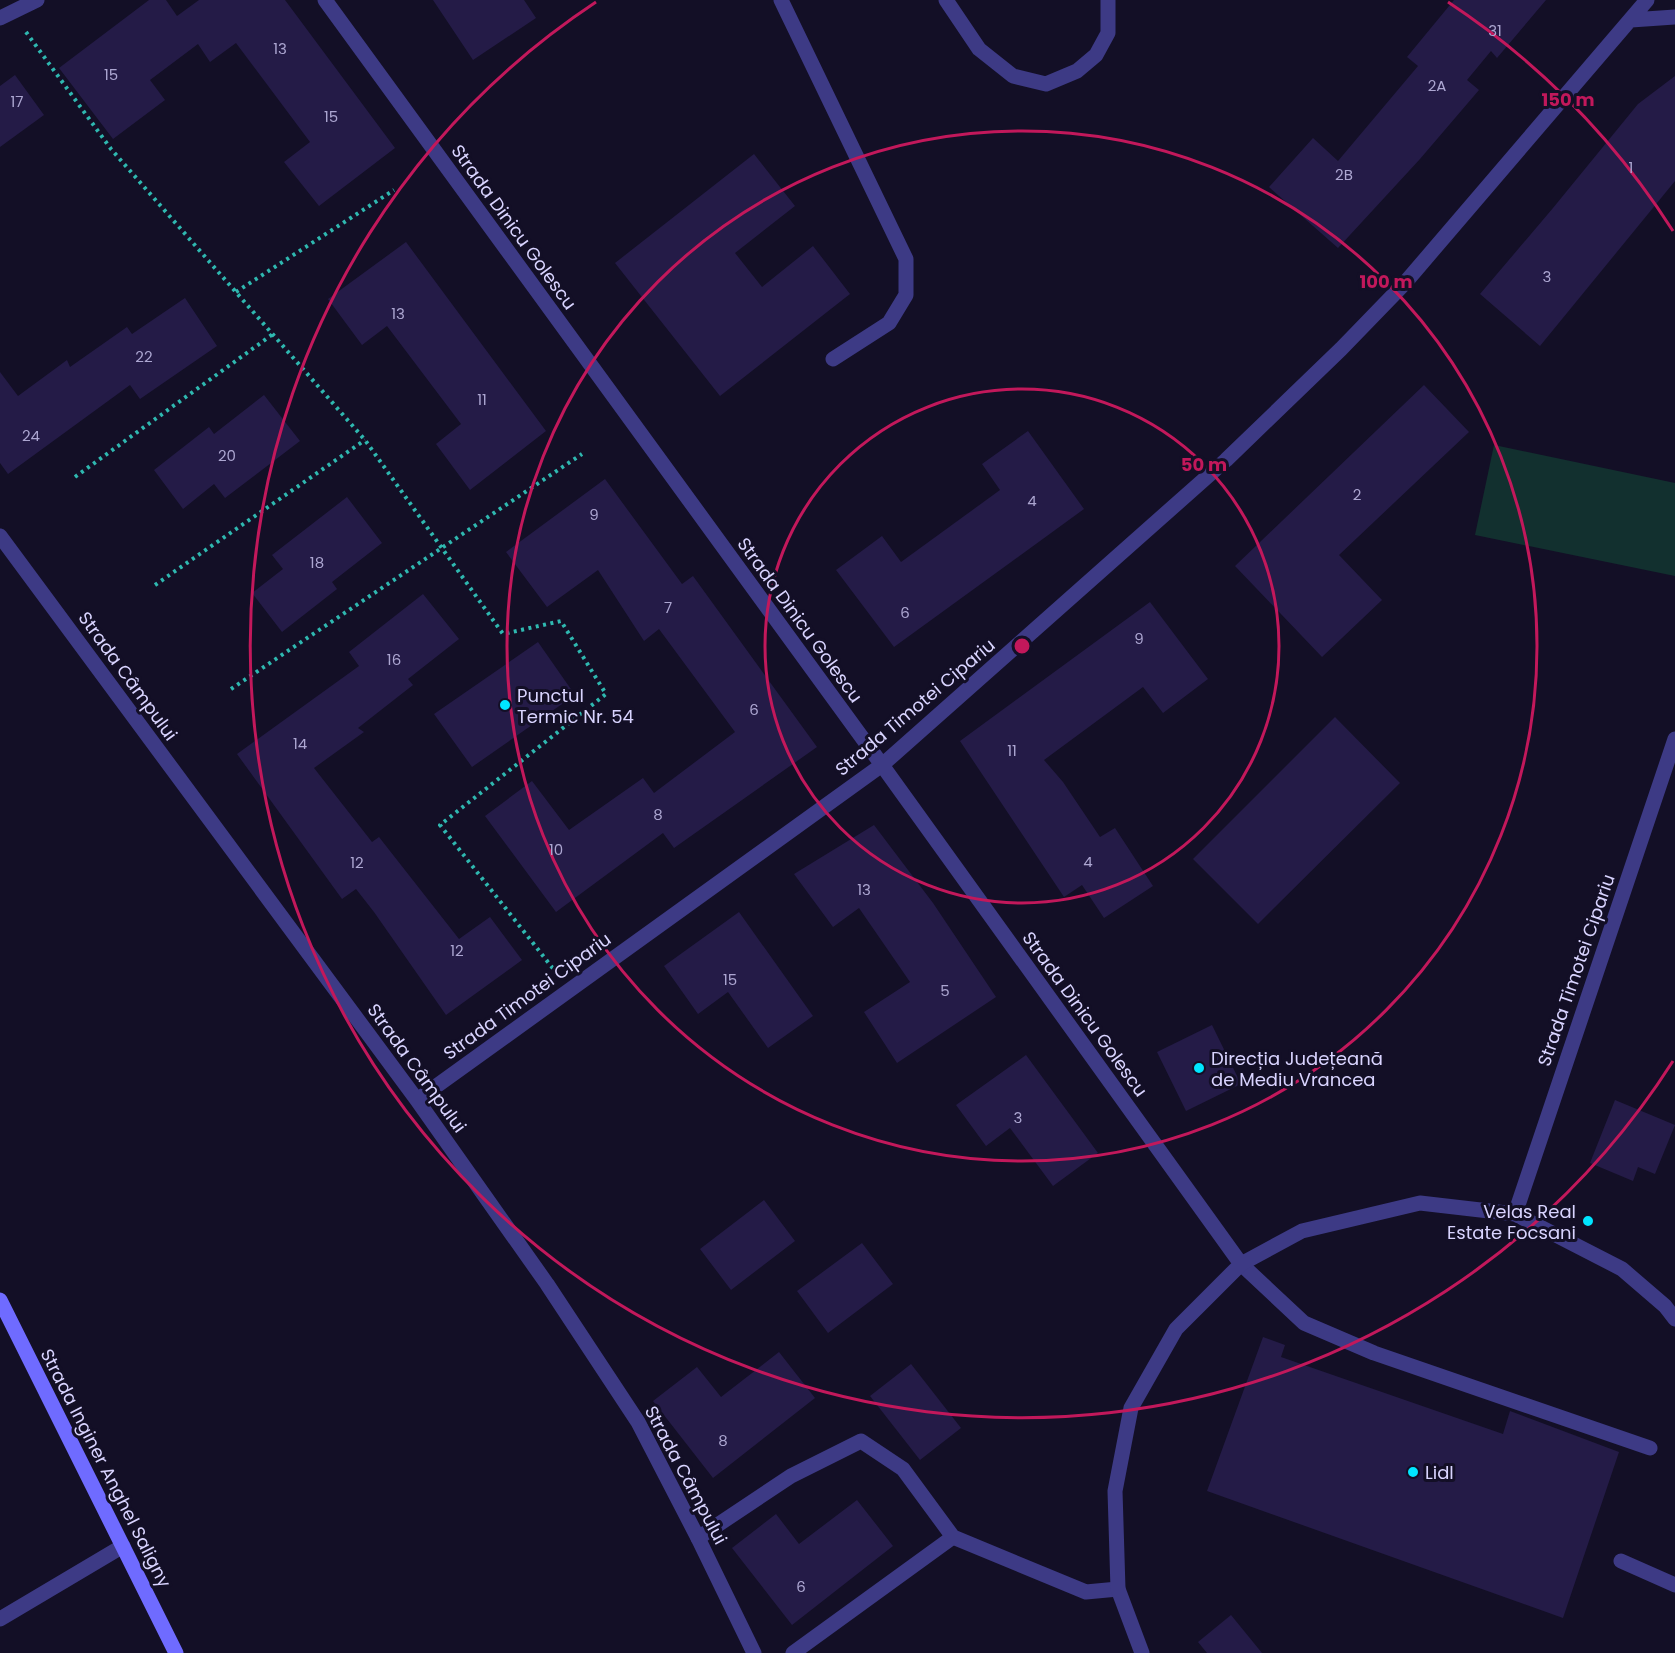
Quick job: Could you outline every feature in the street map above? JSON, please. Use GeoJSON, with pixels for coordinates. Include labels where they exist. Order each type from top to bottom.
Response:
{"type":"FeatureCollection","features":[{"type":"Feature","properties":{"kind":"main road","name":"Strada Inginer Anghel Saligny"},"geometry":{"type":"LineString","coordinates":[[0,1300],[176,1653]]}},
{"type":"Feature","properties":{"kind":"street"},"geometry":{"type":"LineString","coordinates":[[6,15],[37,0]]}},
{"type":"Feature","properties":{"kind":"street","name":"Strada Dinicu Golescu"},"geometry":{"type":"LineString","coordinates":[[325,0],[882,765],[1241,1264],[1304,1323],[1374,1353],[1650,1448]]}},
{"type":"Feature","properties":{"kind":"street"},"geometry":{"type":"LineString","coordinates":[[781,0],[906,259],[906,295],[889,323],[833,359]]}},
{"type":"Feature","properties":{"kind":"street"},"geometry":{"type":"LineString","coordinates":[[946,0],[979,50],[1013,76],[1046,84],[1077,71],[1096,55],[1108,33],[1108,0]]}},
{"type":"Feature","properties":{"kind":"street","name":"Strada Timotei Cipariu"},"geometry":{"type":"LineString","coordinates":[[417,1100],[882,765],[1226,460],[1341,349],[1404,284],[1647,0]]}},
{"type":"Feature","properties":{"kind":"street"},"geometry":{"type":"LineString","coordinates":[[1631,20],[1675,17]]}},
{"type":"Feature","properties":{"kind":"street","name":"Strada Câmpului"},"geometry":{"type":"LineString","coordinates":[[0,536],[417,1100],[547,1284],[638,1422],[754,1653]]}},
{"type":"Feature","properties":{"kind":"street","name":"Strada Timotei Cipariu"},"geometry":{"type":"LineString","coordinates":[[1515,1214],[1675,739]]}},
{"type":"Feature","properties":{"kind":"street"},"geometry":{"type":"LineString","coordinates":[[1142,1653],[1118,1589],[1115,1491],[1131,1408],[1176,1329],[1241,1264],[1302,1231],[1420,1203],[1515,1214],[1622,1269],[1670,1302],[1675,1319]]}},
{"type":"Feature","properties":{"kind":"street"},"geometry":{"type":"LineString","coordinates":[[698,1538],[792,1476],[861,1441],[903,1469],[953,1537],[1086,1592],[1118,1589]]}},
{"type":"Feature","properties":{"kind":"street"},"geometry":{"type":"LineString","coordinates":[[794,1653],[953,1537]]}},
{"type":"Feature","properties":{"kind":"street"},"geometry":{"type":"LineString","coordinates":[[0,1619],[123,1546]]}},
{"type":"Feature","properties":{"kind":"street"},"geometry":{"type":"LineString","coordinates":[[1621,1561],[1675,1585]]}},
{"type":"Feature","properties":{"kind":"path"},"geometry":{"type":"LineString","coordinates":[[6,15],[111,149],[365,440],[503,634],[561,621],[606,694],[440,825],[570,990]]}},
{"type":"Feature","properties":{"kind":"path"},"geometry":{"type":"LineString","coordinates":[[236,292],[394,190]]}},
{"type":"Feature","properties":{"kind":"path"},"geometry":{"type":"LineString","coordinates":[[75,477],[273,334]]}},
{"type":"Feature","properties":{"kind":"path"},"geometry":{"type":"LineString","coordinates":[[155,585],[365,440]]}},
{"type":"Feature","properties":{"kind":"path"},"geometry":{"type":"LineString","coordinates":[[231,689],[582,454]]}},
{"type":"Feature","properties":{"kind":"green space"},"geometry":{"type":"Polygon","coordinates":[[[1494,445],[1675,483],[1675,576],[1475,535],[1494,445]]]}},
{"type":"Feature","properties":{"kind":"building"},"geometry":{"type":"Polygon","coordinates":[[[149,0],[166,0],[177,16],[199,0],[285,0],[395,148],[319,206],[284,162],[310,142],[236,43],[210,62],[198,44],[150,80],[165,100],[113,139],[59,68],[149,0]]]}},
{"type":"Feature","properties":{"kind":"building"},"geometry":{"type":"Polygon","coordinates":[[[433,0],[524,0],[536,18],[473,60],[433,0]]]}},
{"type":"Feature","properties":{"kind":"building"},"geometry":{"type":"Polygon","coordinates":[[[1454,0],[1546,0],[1497,58],[1491,51],[1467,80],[1479,90],[1420,159],[1338,248],[1269,187],[1313,138],[1338,161],[1418,66],[1407,57],[1454,0]]]}},
{"type":"Feature","properties":{"kind":"building"},"geometry":{"type":"Polygon","coordinates":[[[15,75],[44,115],[0,147],[0,86],[15,75]]]}},
{"type":"Feature","properties":{"kind":"building"},"geometry":{"type":"Polygon","coordinates":[[[1675,76],[1675,181],[1540,346],[1480,294],[1638,104],[1675,76]]]}},
{"type":"Feature","properties":{"kind":"building"},"geometry":{"type":"Polygon","coordinates":[[[754,154],[795,206],[735,253],[762,287],[813,246],[850,294],[720,396],[615,263],[754,154]]]}},
{"type":"Feature","properties":{"kind":"building"},"geometry":{"type":"Polygon","coordinates":[[[406,242],[546,431],[470,490],[436,444],[461,424],[387,326],[362,345],[328,299],[406,242]]]}},
{"type":"Feature","properties":{"kind":"building"},"geometry":{"type":"Polygon","coordinates":[[[185,298],[217,346],[140,399],[130,385],[8,474],[0,463],[0,372],[18,396],[67,360],[70,367],[127,327],[132,334],[185,298]]]}},
{"type":"Feature","properties":{"kind":"building"},"geometry":{"type":"Polygon","coordinates":[[[1424,385],[1469,432],[1339,555],[1382,600],[1322,657],[1235,566],[1424,385]]]}},
{"type":"Feature","properties":{"kind":"building"},"geometry":{"type":"Polygon","coordinates":[[[264,395],[300,441],[225,498],[214,484],[183,509],[154,470],[209,427],[214,434],[264,395]]]}},
{"type":"Feature","properties":{"kind":"building"},"geometry":{"type":"Polygon","coordinates":[[[1028,431],[1084,509],[894,647],[836,570],[882,536],[901,562],[1000,490],[982,464],[1028,431]]]}},
{"type":"Feature","properties":{"kind":"building"},"geometry":{"type":"Polygon","coordinates":[[[605,479],[682,584],[693,576],[817,747],[674,848],[663,833],[556,912],[485,816],[532,781],[569,830],[643,778],[654,793],[735,732],[659,629],[644,641],[598,570],[547,607],[506,552],[605,479]]]}},
{"type":"Feature","properties":{"kind":"building"},"geometry":{"type":"Polygon","coordinates":[[[347,497],[382,543],[332,582],[337,589],[282,632],[252,593],[283,569],[272,555],[347,497]]]}},
{"type":"Feature","properties":{"kind":"building"},"geometry":{"type":"Polygon","coordinates":[[[423,594],[459,639],[408,679],[413,685],[358,728],[364,732],[314,768],[372,842],[379,837],[459,939],[490,917],[522,960],[446,1015],[356,889],[342,899],[237,754],[359,666],[349,652],[423,594]]]}},
{"type":"Feature","properties":{"kind":"building"},"geometry":{"type":"Polygon","coordinates":[[[1150,602],[1208,679],[1163,713],[1143,687],[1044,760],[1063,782],[1100,837],[1115,828],[1153,886],[1104,918],[1082,885],[1064,897],[960,741],[1150,602]]]}},
{"type":"Feature","properties":{"kind":"building","name":"Punctul Termic Nr. 54"},"geometry":{"type":"Polygon","coordinates":[[[538,642],[575,695],[472,767],[434,714],[538,642]]]}},
{"type":"Feature","properties":{"kind":"building"},"geometry":{"type":"Polygon","coordinates":[[[1335,717],[1400,783],[1258,924],[1193,859],[1335,717]]]}},
{"type":"Feature","properties":{"kind":"building"},"geometry":{"type":"Polygon","coordinates":[[[874,825],[933,903],[996,997],[897,1063],[864,1012],[910,982],[859,908],[833,927],[794,874],[874,825]]]}},
{"type":"Feature","properties":{"kind":"building"},"geometry":{"type":"Polygon","coordinates":[[[739,912],[813,1016],[768,1048],[728,992],[698,1014],[664,966],[739,912]]]}},
{"type":"Feature","properties":{"kind":"building","name":"Direcția Județeană de Mediu Vrancea"},"geometry":{"type":"Polygon","coordinates":[[[1212,1025],[1241,1084],[1186,1111],[1157,1052],[1212,1025]]]}},
{"type":"Feature","properties":{"kind":"building"},"geometry":{"type":"Polygon","coordinates":[[[1026,1055],[1098,1153],[1053,1186],[1010,1128],[986,1146],[956,1105],[1026,1055]]]}},
{"type":"Feature","properties":{"kind":"building"},"geometry":{"type":"Polygon","coordinates":[[[1615,1100],[1675,1125],[1655,1174],[1638,1167],[1633,1181],[1590,1163],[1615,1100]]]}},
{"type":"Feature","properties":{"kind":"building"},"geometry":{"type":"Polygon","coordinates":[[[764,1200],[795,1241],[731,1290],[700,1249],[764,1200]]]}},
{"type":"Feature","properties":{"kind":"building"},"geometry":{"type":"Polygon","coordinates":[[[862,1243],[893,1284],[828,1333],[797,1291],[862,1243]]]}},
{"type":"Feature","properties":{"kind":"building","name":"Lidl"},"geometry":{"type":"Polygon","coordinates":[[[1263,1337],[1285,1345],[1281,1357],[1503,1434],[1510,1411],[1619,1452],[1563,1618],[1207,1491],[1263,1337]]]}},
{"type":"Feature","properties":{"kind":"building"},"geometry":{"type":"Polygon","coordinates":[[[779,1352],[815,1398],[713,1478],[653,1401],[697,1367],[721,1397],[779,1352]]]}},
{"type":"Feature","properties":{"kind":"building"},"geometry":{"type":"Polygon","coordinates":[[[911,1364],[961,1428],[920,1460],[870,1396],[911,1364]]]}},
{"type":"Feature","properties":{"kind":"building"},"geometry":{"type":"Polygon","coordinates":[[[857,1500],[893,1546],[792,1625],[732,1548],[776,1514],[799,1544],[857,1500]]]}},
{"type":"Feature","properties":{"kind":"building"},"geometry":{"type":"Polygon","coordinates":[[[1231,1615],[1262,1653],[1207,1653],[1198,1642],[1231,1615]]]}},
{"type":"Feature","properties":{"kind":"place","name":"Punctul Termic Nr. 54"},"geometry":{"type":"Point","coordinates":[505,705]}},
{"type":"Feature","properties":{"kind":"place","name":"Direcția Județeană de Mediu Vrancea"},"geometry":{"type":"Point","coordinates":[1199,1068]}},
{"type":"Feature","properties":{"kind":"place","name":"Velas Real Estate Focsani"},"geometry":{"type":"Point","coordinates":[1588,1221]}},
{"type":"Feature","properties":{"kind":"place","name":"Lidl"},"geometry":{"type":"Point","coordinates":[1413,1472]}}]}
